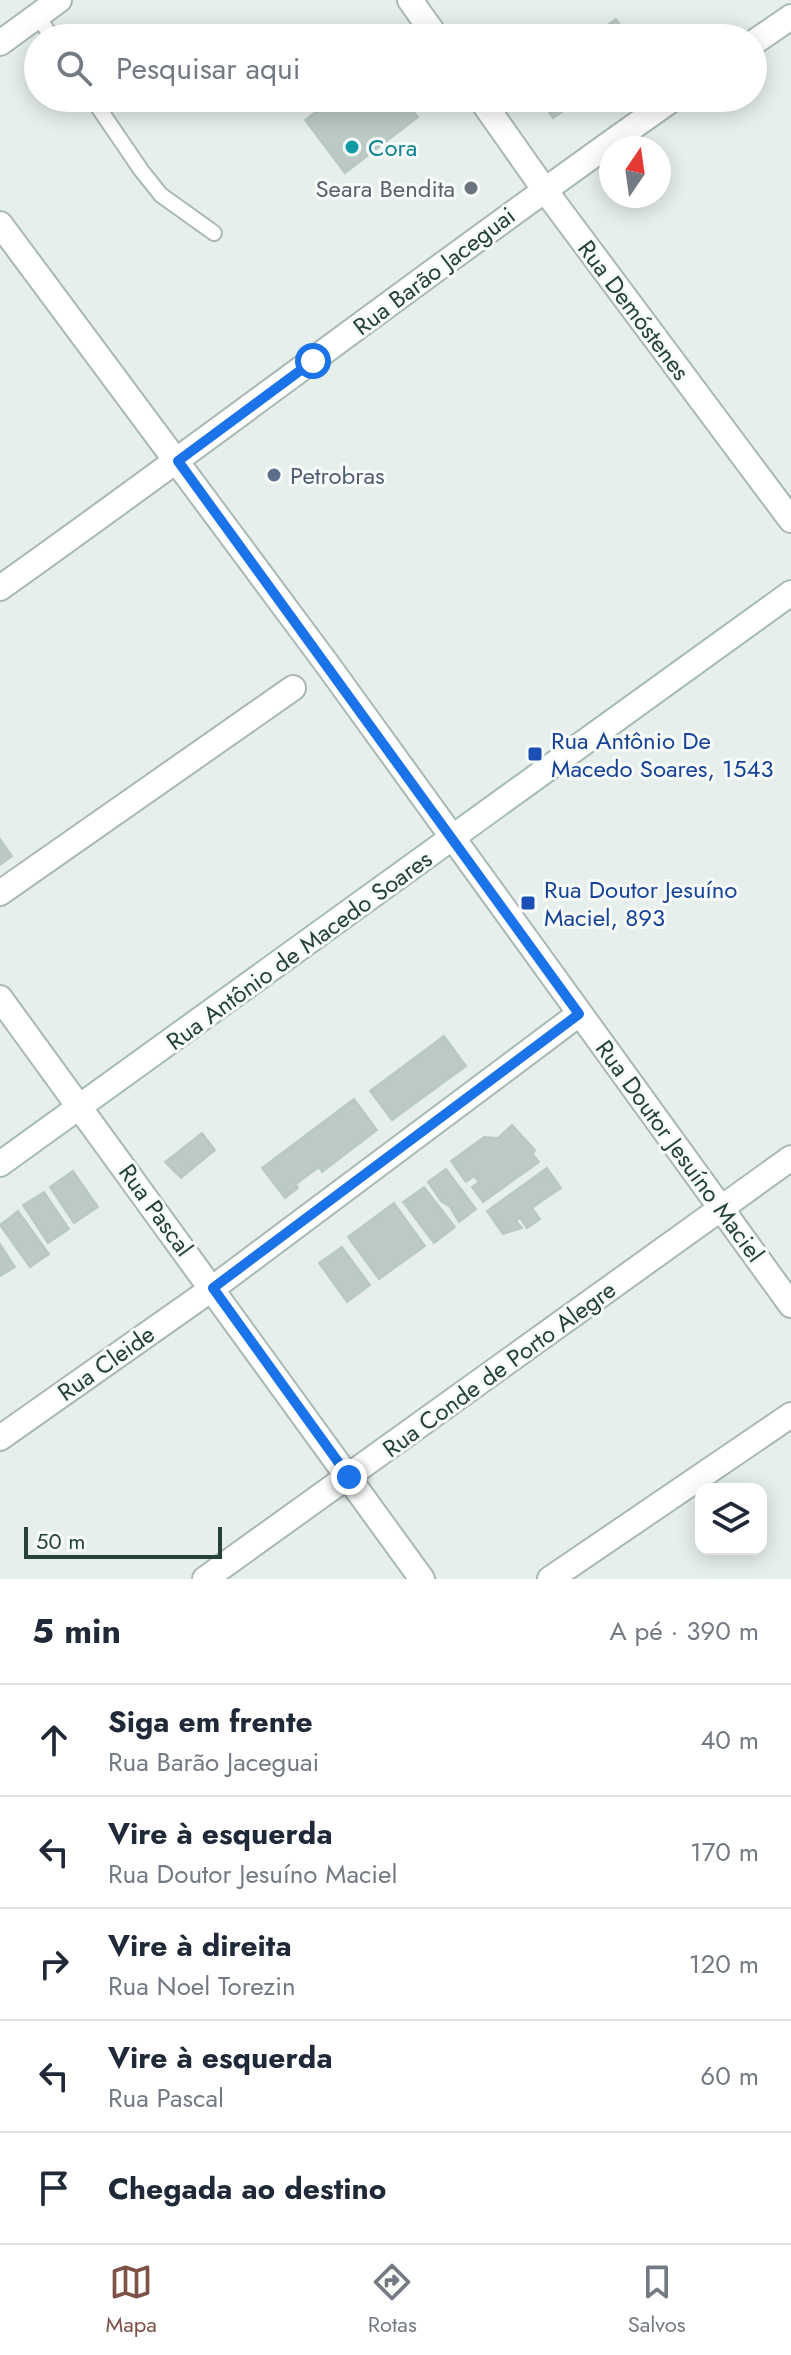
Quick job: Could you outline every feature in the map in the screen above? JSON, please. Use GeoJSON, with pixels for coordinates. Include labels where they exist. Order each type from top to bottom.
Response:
{"type":"FeatureCollection","features":[{"type":"Feature","properties":{"kind":"street"},"geometry":{"type":"LineString","coordinates":[[27,24],[59,0]]}},
{"type":"Feature","properties":{"kind":"street"},"geometry":{"type":"LineString","coordinates":[[410,0],[427,24]]}},
{"type":"Feature","properties":{"kind":"street"},"geometry":{"type":"LineString","coordinates":[[767,33],[791,17]]}},
{"type":"Feature","properties":{"kind":"street"},"geometry":{"type":"LineString","coordinates":[[0,43],[24,26]]}},
{"type":"Feature","properties":{"kind":"street","name":"Rua Demóstenes"},"geometry":{"type":"LineString","coordinates":[[490,112],[791,520]]}},
{"type":"Feature","properties":{"kind":"street","name":"Rua Barão Jaceguai"},"geometry":{"type":"LineString","coordinates":[[0,588],[178,461],[544,189],[654,112]]}},
{"type":"Feature","properties":{"kind":"street","name":"Rua Doutor Jesuíno Maciel"},"geometry":{"type":"LineString","coordinates":[[0,224],[178,461],[791,1305]]}},
{"type":"Feature","properties":{"kind":"street","name":"Rua Antônio de Macedo Soares"},"geometry":{"type":"LineString","coordinates":[[0,1164],[791,593]]}},
{"type":"Feature","properties":{"kind":"street"},"geometry":{"type":"LineString","coordinates":[[0,893],[293,688]]}},
{"type":"Feature","properties":{"kind":"street","name":"Rua Pascal"},"geometry":{"type":"LineString","coordinates":[[0,998],[422,1579]]}},
{"type":"Feature","properties":{"kind":"street","name":"Rua Cleide"},"geometry":{"type":"LineString","coordinates":[[0,1438],[213,1288],[579,1014]]}},
{"type":"Feature","properties":{"kind":"street","name":"Rua Conde de Porto Alegre"},"geometry":{"type":"LineString","coordinates":[[205,1579],[791,1158]]}},
{"type":"Feature","properties":{"kind":"street"},"geometry":{"type":"LineString","coordinates":[[550,1579],[791,1415]]}},
{"type":"Feature","properties":{"kind":"lane"},"geometry":{"type":"LineString","coordinates":[[38,16],[43,24]]}},
{"type":"Feature","properties":{"kind":"lane"},"geometry":{"type":"LineString","coordinates":[[102,112],[161,195],[214,233]]}},
{"type":"Feature","properties":{"kind":"building","name":"Cora"},"geometry":{"type":"Polygon","coordinates":[[[316,112],[414,112],[418,117],[345,173],[305,120],[316,112]]]}},
{"type":"Feature","properties":{"kind":"building"},"geometry":{"type":"Polygon","coordinates":[[[0,839],[12,856],[0,865],[0,839]]]}},
{"type":"Feature","properties":{"kind":"building"},"geometry":{"type":"Polygon","coordinates":[[[444,1036],[466,1066],[392,1120],[370,1091],[444,1036]]]}},
{"type":"Feature","properties":{"kind":"building"},"geometry":{"type":"Polygon","coordinates":[[[354,1099],[377,1130],[322,1172],[319,1167],[296,1184],[298,1188],[285,1198],[262,1168],[354,1099]]]}},
{"type":"Feature","properties":{"kind":"building"},"geometry":{"type":"Polygon","coordinates":[[[512,1125],[535,1150],[533,1154],[539,1162],[483,1202],[472,1187],[479,1182],[474,1176],[466,1182],[451,1161],[484,1137],[498,1138],[512,1125]]]}},
{"type":"Feature","properties":{"kind":"building"},"geometry":{"type":"Polygon","coordinates":[[[202,1133],[215,1150],[181,1178],[165,1162],[202,1133]]]}},
{"type":"Feature","properties":{"kind":"building"},"geometry":{"type":"Polygon","coordinates":[[[547,1168],[561,1188],[532,1208],[540,1219],[527,1228],[520,1218],[516,1221],[522,1228],[503,1234],[487,1211],[547,1168]]]}},
{"type":"Feature","properties":{"kind":"building"},"geometry":{"type":"Polygon","coordinates":[[[446,1169],[476,1209],[459,1222],[428,1182],[446,1169]]]}},
{"type":"Feature","properties":{"kind":"building"},"geometry":{"type":"Polygon","coordinates":[[[73,1171],[98,1207],[74,1223],[50,1187],[73,1171]]]}},
{"type":"Feature","properties":{"kind":"building"},"geometry":{"type":"Polygon","coordinates":[[[424,1187],[455,1227],[434,1243],[403,1202],[424,1187]]]}},
{"type":"Feature","properties":{"kind":"building"},"geometry":{"type":"Polygon","coordinates":[[[44,1192],[69,1229],[48,1243],[23,1205],[44,1192]]]}},
{"type":"Feature","properties":{"kind":"building"},"geometry":{"type":"Polygon","coordinates":[[[394,1203],[425,1246],[379,1279],[348,1237],[394,1203]]]}},
{"type":"Feature","properties":{"kind":"building"},"geometry":{"type":"Polygon","coordinates":[[[18,1211],[49,1254],[30,1267],[0,1225],[18,1211]]]}},
{"type":"Feature","properties":{"kind":"building"},"geometry":{"type":"Polygon","coordinates":[[[0,1244],[15,1267],[0,1276],[0,1244]]]}},
{"type":"Feature","properties":{"kind":"building"},"geometry":{"type":"Polygon","coordinates":[[[342,1247],[370,1285],[347,1302],[319,1263],[342,1247]]]}},
{"type":"Feature","properties":{"kind":"place","name":"Cora"},"geometry":{"type":"Point","coordinates":[352,147]}},
{"type":"Feature","properties":{"kind":"place","name":"Seara Bendita"},"geometry":{"type":"Point","coordinates":[471,188]}},
{"type":"Feature","properties":{"kind":"place","name":"Petrobras"},"geometry":{"type":"Point","coordinates":[274,475]}},
{"type":"Feature","properties":{"kind":"place","name":"Rua Antônio De Macedo Soares, 1543"},"geometry":{"type":"Point","coordinates":[535,754]}},
{"type":"Feature","properties":{"kind":"place","name":"Rua Doutor Jesuíno Maciel, 893"},"geometry":{"type":"Point","coordinates":[528,903]}},
{"type":"Feature","properties":{"kind":"route"},"geometry":{"type":"LineString","coordinates":[[313,361],[178,461],[579,1014],[213,1288],[349,1477]]}}]}
